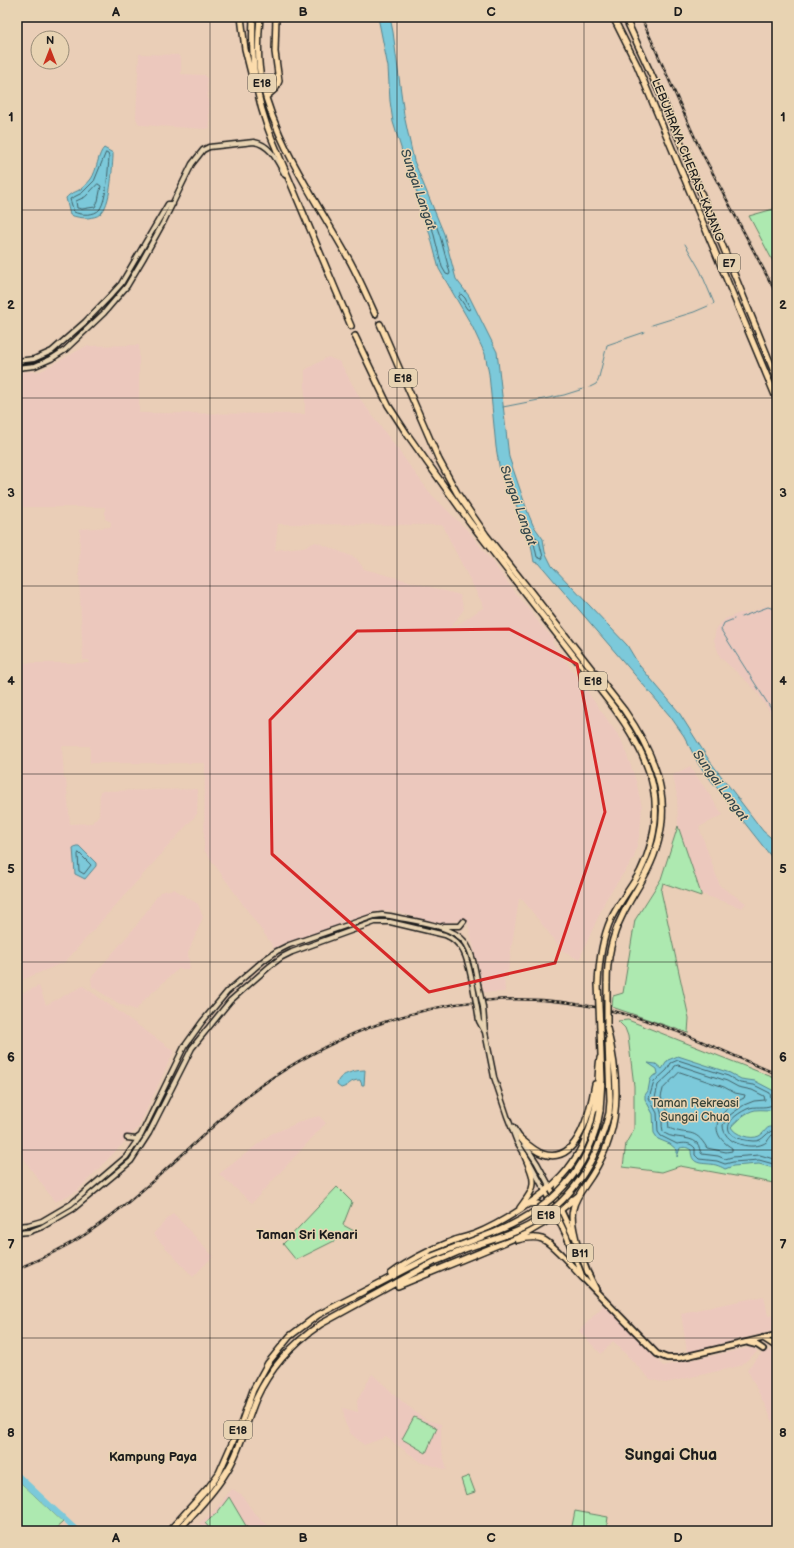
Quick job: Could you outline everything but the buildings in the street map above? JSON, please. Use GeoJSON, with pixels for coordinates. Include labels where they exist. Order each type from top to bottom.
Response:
{"type":"FeatureCollection","features":[{"type":"Feature","properties":{"kind":"highway"},"geometry":{"type":"LineString","coordinates":[[241,17],[245,50],[255,84]]}},
{"type":"Feature","properties":{"kind":"highway","name":"E18"},"geometry":{"type":"LineString","coordinates":[[253,17],[255,84],[268,129],[351,326]]}},
{"type":"Feature","properties":{"kind":"highway","name":"E18"},"geometry":{"type":"LineString","coordinates":[[260,17],[260,67],[262,83],[280,138],[299,175],[347,256],[375,314]]}},
{"type":"Feature","properties":{"kind":"highway"},"geometry":{"type":"LineString","coordinates":[[266,96],[276,88],[279,81],[275,52],[276,17]]}},
{"type":"Feature","properties":{"kind":"highway","name":"LEBUHRAYA CHERAS–KAJANG"},"geometry":{"type":"LineString","coordinates":[[613,17],[638,65],[777,400]]}},
{"type":"Feature","properties":{"kind":"highway","name":"LEBUHRAYA CHERAS–KAJANG"},"geometry":{"type":"LineString","coordinates":[[625,17],[663,100],[777,379]]}},
{"type":"Feature","properties":{"kind":"highway","name":"E18"},"geometry":{"type":"LineString","coordinates":[[178,1531],[217,1487],[230,1466],[256,1399],[276,1365],[289,1349],[321,1324],[434,1262],[527,1227],[553,1210],[574,1188],[585,1173],[600,1145],[609,1113],[607,965],[614,934],[621,916],[648,870],[654,857],[658,840],[662,812],[662,795],[656,767],[642,738],[624,710],[486,535],[456,493],[439,460],[380,324]]}},
{"type":"Feature","properties":{"kind":"highway","name":"E18"},"geometry":{"type":"LineString","coordinates":[[169,1531],[208,1488],[219,1473],[242,1421],[253,1390],[268,1363],[279,1348],[300,1327],[318,1315],[432,1256],[496,1232],[524,1218],[542,1207],[565,1186],[580,1165],[593,1139],[600,1112],[602,1086],[598,984],[599,965],[605,935],[612,918],[639,873],[645,860],[652,837],[655,802],[649,768],[634,738],[614,708],[469,521],[407,434],[388,405],[355,336]]}},
{"type":"Feature","properties":{"kind":"highway"},"geometry":{"type":"LineString","coordinates":[[577,1245],[572,1215],[574,1205],[601,1159],[609,1140],[615,1117],[616,1097],[614,1066],[607,1026]]}},
{"type":"Feature","properties":{"kind":"highway"},"geometry":{"type":"LineString","coordinates":[[382,1281],[412,1259],[435,1248],[483,1231],[520,1209],[548,1189],[562,1176],[578,1152],[591,1123],[596,1103],[600,1058]]}},
{"type":"Feature","properties":{"kind":"highway"},"geometry":{"type":"LineString","coordinates":[[520,1138],[538,1152],[546,1155],[559,1154],[570,1147],[580,1133],[589,1114],[598,1073]]}},
{"type":"Feature","properties":{"kind":"highway"},"geometry":{"type":"LineString","coordinates":[[520,1209],[530,1193],[534,1183],[532,1172],[524,1154]]}},
{"type":"Feature","properties":{"kind":"highway"},"geometry":{"type":"LineString","coordinates":[[562,1176],[558,1190],[561,1196],[564,1199],[572,1200],[578,1196]]}},
{"type":"Feature","properties":{"kind":"highway"},"geometry":{"type":"LineString","coordinates":[[370,1298],[424,1274],[508,1241],[544,1223],[578,1196]]}},
{"type":"Feature","properties":{"kind":"highway"},"geometry":{"type":"LineString","coordinates":[[527,1204],[538,1203],[546,1208],[547,1217],[544,1223]]}},
{"type":"Feature","properties":{"kind":"highway"},"geometry":{"type":"LineString","coordinates":[[508,1241],[534,1237],[542,1239],[553,1247],[582,1278]]}},
{"type":"Feature","properties":{"kind":"main road"},"geometry":{"type":"LineString","coordinates":[[548,1189],[562,1210]]}},
{"type":"Feature","properties":{"kind":"main road"},"geometry":{"type":"LineString","coordinates":[[548,1189],[557,1214]]}},
{"type":"Feature","properties":{"kind":"main road","name":"B11"},"geometry":{"type":"LineString","coordinates":[[562,1210],[586,1271],[600,1294]]}},
{"type":"Feature","properties":{"kind":"main road","name":"B11"},"geometry":{"type":"LineString","coordinates":[[557,1214],[582,1278],[600,1294],[652,1350],[664,1357],[678,1358],[775,1335]]}},
{"type":"Feature","properties":{"kind":"main road"},"geometry":{"type":"LineString","coordinates":[[764,1338],[777,1346]]}},
{"type":"Feature","properties":{"kind":"main road"},"geometry":{"type":"LineString","coordinates":[[748,1342],[763,1349]]}},
{"type":"Feature","properties":{"kind":"street"},"geometry":{"type":"LineString","coordinates":[[17,368],[35,366],[51,359],[65,350],[104,313],[126,286],[147,253],[192,164],[203,150],[210,147],[254,142],[261,143],[268,147],[272,152],[292,187]]}},
{"type":"Feature","properties":{"kind":"street"},"geometry":{"type":"LineString","coordinates":[[17,361],[34,359],[52,351],[85,322],[121,284],[168,204],[173,204]]}},
{"type":"Feature","properties":{"kind":"street"},"geometry":{"type":"LineString","coordinates":[[17,1226],[42,1221],[71,1204],[126,1157],[141,1135],[184,1047],[202,1022],[227,992],[277,951],[289,945],[374,916],[382,915],[440,927],[457,934],[465,942],[471,954],[483,1007],[485,1032],[494,1077],[517,1142],[548,1189]]}},
{"type":"Feature","properties":{"kind":"street"},"geometry":{"type":"LineString","coordinates":[[440,927],[460,926],[464,921]]}},
{"type":"Feature","properties":{"kind":"street"},"geometry":{"type":"LineString","coordinates":[[17,1233],[29,1232],[42,1227],[73,1209],[131,1161],[139,1150],[192,1048],[230,1001],[282,957],[375,922],[390,922],[445,935],[453,938],[459,943],[465,955],[480,1021],[485,1032]]}},
{"type":"Feature","properties":{"kind":"street"},"geometry":{"type":"LineString","coordinates":[[511,1124],[537,1164],[548,1189]]}},
{"type":"Feature","properties":{"kind":"street"},"geometry":{"type":"LineString","coordinates":[[127,1138],[136,1139],[141,1135]]}},
{"type":"Feature","properties":{"kind":"street"},"geometry":{"type":"LineString","coordinates":[[775,1335],[777,1346]]}},
{"type":"Feature","properties":{"kind":"highlighted area"},"geometry":{"type":"Polygon","coordinates":[[[509,629],[577,664],[605,812],[555,963],[429,992],[272,854],[270,720],[357,631],[509,629]]]}},
{"type":"Feature","properties":{"kind":"shaded area"},"geometry":{"type":"Polygon","coordinates":[[[139,54],[178,55],[181,58],[181,74],[205,75],[207,79],[210,128],[141,125],[138,123],[136,118],[139,54]]]}},
{"type":"Feature","properties":{"kind":"shaded area"},"geometry":{"type":"Polygon","coordinates":[[[139,345],[139,413],[305,414],[305,370],[328,357],[340,362],[361,400],[430,493],[470,533],[540,624],[554,639],[552,642],[621,739],[635,777],[642,807],[640,832],[634,858],[606,899],[579,960],[563,951],[522,899],[519,899],[508,971],[504,972],[505,992],[484,992],[467,919],[442,924],[388,910],[375,912],[275,949],[204,850],[205,763],[90,763],[90,746],[62,746],[64,779],[66,779],[70,824],[92,823],[99,815],[100,791],[198,789],[197,814],[65,962],[17,982],[17,663],[89,663],[89,660],[83,660],[79,575],[80,529],[111,527],[111,522],[105,519],[105,507],[17,507],[17,372],[41,371],[86,346],[139,345]],[[278,524],[275,550],[303,547],[316,542],[356,558],[364,569],[460,595],[464,609],[448,631],[484,607],[443,525],[278,524]]]}},
{"type":"Feature","properties":{"kind":"shaded area"},"geometry":{"type":"Polygon","coordinates":[[[766,606],[777,608],[777,723],[755,689],[720,657],[714,640],[716,628],[725,619],[740,613],[748,613],[766,606]]]}},
{"type":"Feature","properties":{"kind":"shaded area"},"geometry":{"type":"Polygon","coordinates":[[[690,766],[723,815],[699,827],[720,886],[746,903],[742,908],[701,894],[678,826],[677,796],[673,775],[690,766]]]}},
{"type":"Feature","properties":{"kind":"shaded area"},"geometry":{"type":"Polygon","coordinates":[[[174,889],[198,904],[203,917],[188,953],[190,969],[178,969],[145,999],[136,1010],[120,1004],[92,987],[91,978],[136,926],[160,892],[174,889]]]}},
{"type":"Feature","properties":{"kind":"shaded area"},"geometry":{"type":"Polygon","coordinates":[[[39,986],[46,1005],[83,986],[174,1051],[138,1128],[77,1191],[55,1202],[30,1168],[17,1146],[17,995],[39,986]]]}},
{"type":"Feature","properties":{"kind":"shaded area"},"geometry":{"type":"Polygon","coordinates":[[[319,1116],[326,1123],[252,1203],[219,1174],[271,1134],[307,1119],[319,1116]]]}},
{"type":"Feature","properties":{"kind":"shaded area"},"geometry":{"type":"Polygon","coordinates":[[[173,1213],[213,1256],[193,1277],[153,1234],[173,1213]]]}},
{"type":"Feature","properties":{"kind":"shaded area"},"geometry":{"type":"Polygon","coordinates":[[[764,1296],[768,1316],[777,1314],[777,1330],[687,1352],[681,1313],[764,1296]]]}},
{"type":"Feature","properties":{"kind":"shaded area"},"geometry":{"type":"Polygon","coordinates":[[[605,1304],[663,1366],[753,1347],[757,1352],[740,1366],[665,1383],[650,1379],[613,1341],[601,1354],[579,1331],[605,1304]]]}},
{"type":"Feature","properties":{"kind":"shaded area"},"geometry":{"type":"Polygon","coordinates":[[[764,1351],[777,1351],[777,1430],[747,1369],[764,1351]]]}},
{"type":"Feature","properties":{"kind":"shaded area"},"geometry":{"type":"Polygon","coordinates":[[[372,1374],[405,1404],[426,1420],[441,1424],[441,1448],[447,1470],[421,1462],[386,1437],[364,1445],[350,1433],[345,1423],[343,1408],[358,1412],[357,1401],[372,1374]]]}},
{"type":"Feature","properties":{"kind":"shaded area"},"geometry":{"type":"Polygon","coordinates":[[[232,1489],[241,1494],[254,1513],[274,1531],[205,1531],[199,1523],[212,1513],[232,1489]]]}},
{"type":"Feature","properties":{"kind":"green space"},"geometry":{"type":"Polygon","coordinates":[[[777,208],[777,269],[749,216],[777,208]]]}},
{"type":"Feature","properties":{"kind":"green space"},"geometry":{"type":"Polygon","coordinates":[[[678,826],[701,896],[663,883],[661,891],[689,1018],[688,1033],[612,1007],[613,996],[623,993],[635,920],[661,879],[678,826]]]}},
{"type":"Feature","properties":{"kind":"green space","name":"Taman Rekreasi Sungai Chua"},"geometry":{"type":"Polygon","coordinates":[[[628,1020],[777,1079],[777,1182],[774,1183],[680,1166],[662,1172],[623,1167],[626,1143],[634,1129],[634,1086],[628,1036],[625,1028],[618,1021],[628,1020]]]}},
{"type":"Feature","properties":{"kind":"green space"},"geometry":{"type":"Polygon","coordinates":[[[337,1187],[352,1202],[343,1225],[354,1231],[296,1260],[283,1244],[337,1187]]]}},
{"type":"Feature","properties":{"kind":"green space"},"geometry":{"type":"Polygon","coordinates":[[[414,1417],[437,1428],[426,1453],[402,1439],[414,1417]]]}},
{"type":"Feature","properties":{"kind":"green space"},"geometry":{"type":"Polygon","coordinates":[[[469,1476],[475,1492],[466,1495],[461,1479],[469,1476]]]}},
{"type":"Feature","properties":{"kind":"green space"},"geometry":{"type":"Polygon","coordinates":[[[17,1479],[63,1522],[53,1531],[17,1530],[17,1479]]]}},
{"type":"Feature","properties":{"kind":"green space"},"geometry":{"type":"Polygon","coordinates":[[[229,1497],[249,1531],[212,1531],[205,1523],[217,1513],[229,1497]]]}},
{"type":"Feature","properties":{"kind":"green space"},"geometry":{"type":"Polygon","coordinates":[[[575,1511],[608,1517],[606,1531],[571,1531],[575,1511]]]}},
{"type":"Feature","properties":{"kind":"water","name":"Sungai Langat"},"geometry":{"type":"Polygon","coordinates":[[[378,17],[390,17],[404,115],[414,161],[444,234],[456,279],[469,296],[497,352],[509,457],[528,513],[533,525],[543,539],[545,552],[552,566],[627,645],[639,665],[678,711],[709,760],[763,831],[776,842],[777,864],[699,765],[684,736],[670,716],[539,563],[534,562],[526,529],[507,483],[500,471],[496,447],[489,374],[485,354],[472,326],[439,269],[423,208],[406,164],[393,122],[388,67],[378,17]]]}},
{"type":"Feature","properties":{"kind":"water"},"geometry":{"type":"Polygon","coordinates":[[[104,148],[113,153],[113,157],[109,196],[104,210],[95,217],[88,218],[70,215],[66,198],[82,188],[91,179],[100,154],[104,148]]]}},
{"type":"Feature","properties":{"kind":"water"},"geometry":{"type":"Polygon","coordinates":[[[79,846],[96,863],[96,866],[85,879],[75,874],[73,848],[79,846]]]}},
{"type":"Feature","properties":{"kind":"water"},"geometry":{"type":"Polygon","coordinates":[[[678,1056],[730,1073],[741,1079],[755,1081],[774,1091],[777,1091],[774,1096],[776,1104],[775,1109],[752,1111],[742,1117],[731,1127],[740,1134],[748,1137],[756,1137],[770,1127],[777,1127],[777,1169],[759,1164],[733,1166],[725,1169],[716,1165],[699,1163],[693,1159],[690,1149],[680,1148],[677,1157],[677,1150],[670,1144],[658,1139],[654,1133],[653,1114],[645,1099],[645,1095],[648,1091],[650,1080],[653,1076],[658,1074],[657,1069],[648,1063],[656,1064],[662,1069],[668,1060],[678,1056]]]}},
{"type":"Feature","properties":{"kind":"water"},"geometry":{"type":"Polygon","coordinates":[[[365,1070],[364,1085],[362,1085],[360,1080],[354,1081],[341,1088],[337,1085],[338,1081],[343,1075],[365,1070]]]}},
{"type":"Feature","properties":{"kind":"waterway"},"geometry":{"type":"LineString","coordinates":[[685,244],[700,270],[714,303],[713,304]]}},
{"type":"Feature","properties":{"kind":"waterway"},"geometry":{"type":"LineString","coordinates":[[652,325],[708,306]]}},
{"type":"Feature","properties":{"kind":"waterway"},"geometry":{"type":"LineString","coordinates":[[590,387],[598,381],[607,345],[645,332]]}},
{"type":"Feature","properties":{"kind":"waterway"},"geometry":{"type":"LineString","coordinates":[[503,407],[564,395],[583,389]]}},
{"type":"Feature","properties":{"kind":"waterway"},"geometry":{"type":"LineString","coordinates":[[741,617],[768,607],[777,610]]}},
{"type":"Feature","properties":{"kind":"waterway"},"geometry":{"type":"LineString","coordinates":[[734,619],[724,623],[721,630],[777,718]]}},
{"type":"Feature","properties":{"kind":"waterway"},"geometry":{"type":"LineString","coordinates":[[17,1475],[77,1531]]}},
{"type":"Feature","properties":{"kind":"tunnel"},"geometry":{"type":"LineString","coordinates":[[375,314],[380,324]]}},
{"type":"Feature","properties":{"kind":"tunnel"},"geometry":{"type":"LineString","coordinates":[[351,326],[355,336]]}},
{"type":"Feature","properties":{"kind":"railway"},"geometry":{"type":"LineString","coordinates":[[641,17],[699,147],[777,295]]}},
{"type":"Feature","properties":{"kind":"railway"},"geometry":{"type":"LineString","coordinates":[[17,1269],[69,1244],[106,1220],[145,1188],[252,1092],[293,1064],[353,1034],[386,1021],[419,1012],[452,1005],[519,999],[586,1005],[621,1013],[661,1025],[777,1074]]}},
{"type":"Feature","properties":{"kind":"district","name":"Taman Sri Kenari"},"geometry":{"type":"Point","coordinates":[307,1234]}},
{"type":"Feature","properties":{"kind":"district","name":"Sungai Chua"},"geometry":{"type":"Point","coordinates":[671,1454]}},
{"type":"Feature","properties":{"kind":"district","name":"Kampung Paya"},"geometry":{"type":"Point","coordinates":[153,1456]}}]}
